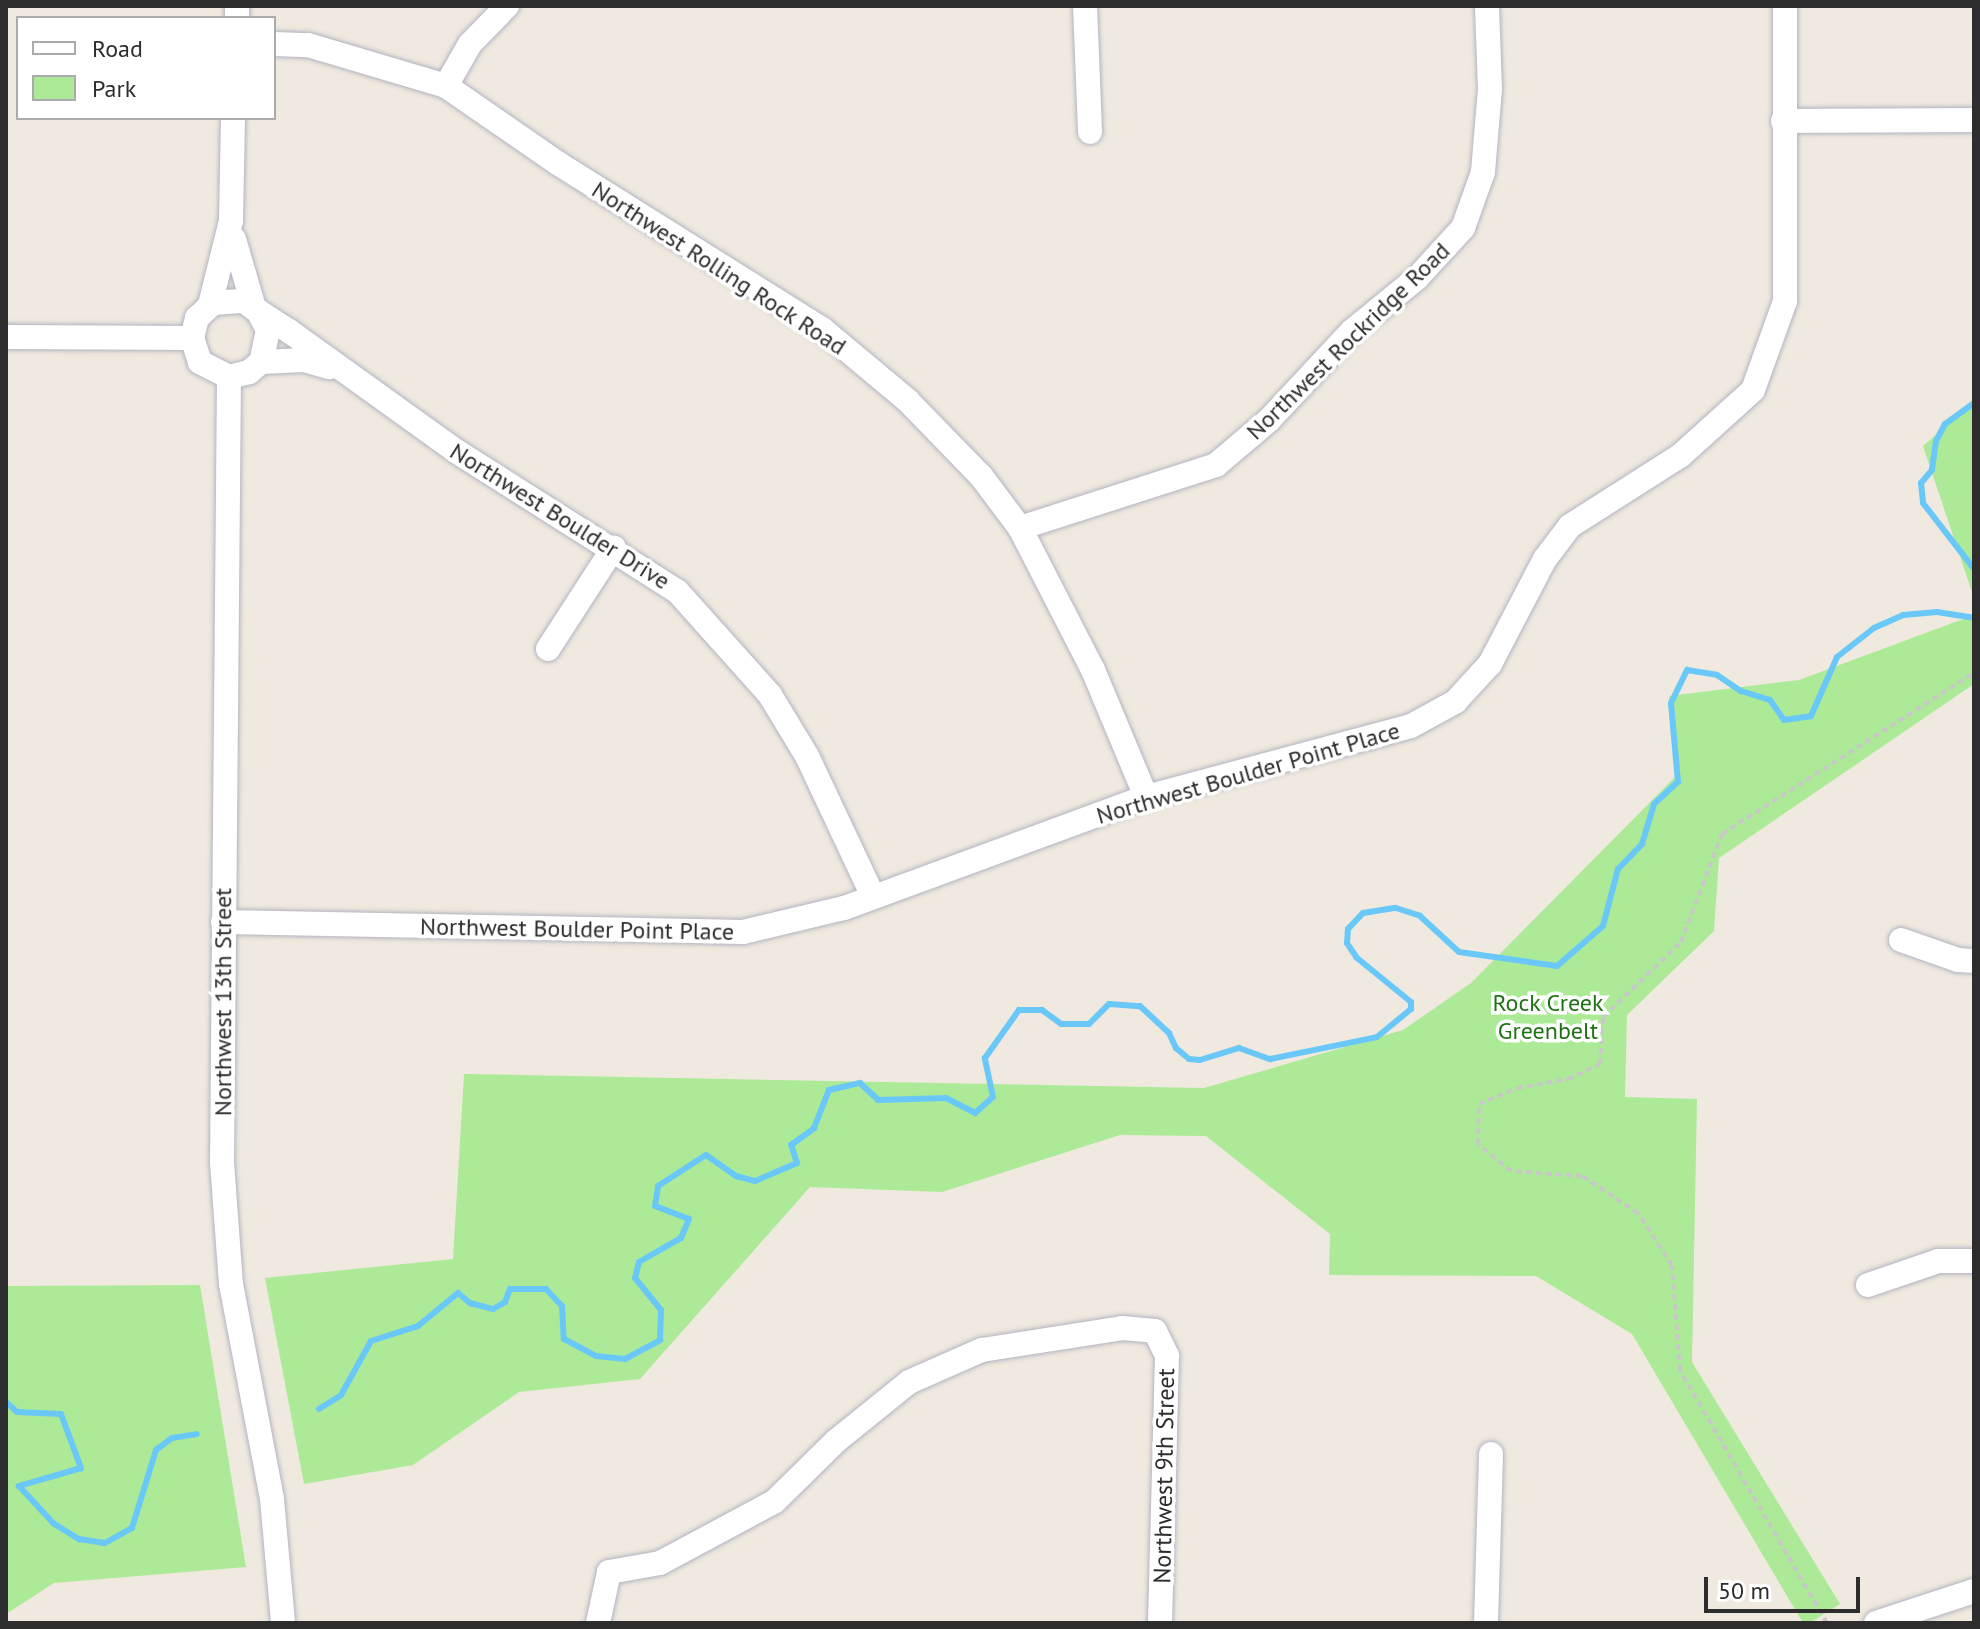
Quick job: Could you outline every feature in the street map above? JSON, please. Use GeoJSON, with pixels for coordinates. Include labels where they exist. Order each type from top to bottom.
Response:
{"type":"FeatureCollection","features":[{"type":"Feature","properties":{"kind":"street"},"geometry":{"type":"LineString","coordinates":[[446,86],[470,44],[507,6]]}},
{"type":"Feature","properties":{"kind":"street"},"geometry":{"type":"LineString","coordinates":[[1085,6],[1090,132]]}},
{"type":"Feature","properties":{"kind":"street","name":"Northwest Rockridge Road"},"geometry":{"type":"LineString","coordinates":[[1020,528],[1216,465],[1269,420],[1352,331],[1417,278],[1463,228],[1483,172],[1490,89],[1487,6]]}},
{"type":"Feature","properties":{"kind":"street","name":"Northwest Boulder Point Place"},"geometry":{"type":"LineString","coordinates":[[223,922],[743,932],[844,908],[1146,797],[1411,726],[1455,702],[1490,664],[1545,559],[1570,526],[1680,456],[1753,390],[1785,301],[1785,6]]}},
{"type":"Feature","properties":{"kind":"street","name":"Northwest Rolling Rock Road"},"geometry":{"type":"LineString","coordinates":[[276,44],[308,45],[446,86],[559,164],[822,329],[908,401],[981,476],[1020,528],[1093,670],[1146,797]]}},
{"type":"Feature","properties":{"kind":"street"},"geometry":{"type":"LineString","coordinates":[[210,305],[231,221],[233,120]]}},
{"type":"Feature","properties":{"kind":"street"},"geometry":{"type":"LineString","coordinates":[[1783,121],[1974,120]]}},
{"type":"Feature","properties":{"kind":"street"},"geometry":{"type":"LineString","coordinates":[[231,221],[256,309],[268,330],[261,362],[249,372],[229,377],[200,362],[192,338],[197,318],[210,305],[229,299],[256,309]]}},
{"type":"Feature","properties":{"kind":"street","name":"Northwest Boulder Drive"},"geometry":{"type":"LineString","coordinates":[[256,309],[456,451],[614,547],[677,591],[770,695],[807,756],[873,896]]}},
{"type":"Feature","properties":{"kind":"street"},"geometry":{"type":"LineString","coordinates":[[6,337],[192,338]]}},
{"type":"Feature","properties":{"kind":"street","name":"Northwest Boulder Drive"},"geometry":{"type":"LineString","coordinates":[[261,362],[304,360],[339,370]]}},
{"type":"Feature","properties":{"kind":"street","name":"Northwest 13th Street"},"geometry":{"type":"LineString","coordinates":[[229,377],[222,1162],[228,1253],[272,1499],[283,1623]]}},
{"type":"Feature","properties":{"kind":"street"},"geometry":{"type":"LineString","coordinates":[[548,649],[614,547]]}},
{"type":"Feature","properties":{"kind":"street"},"geometry":{"type":"LineString","coordinates":[[1901,940],[1958,960],[1974,961]]}},
{"type":"Feature","properties":{"kind":"street"},"geometry":{"type":"LineString","coordinates":[[1868,1285],[1938,1261],[1974,1261]]}},
{"type":"Feature","properties":{"kind":"street","name":"Northwest 9th Street"},"geometry":{"type":"LineString","coordinates":[[598,1623],[609,1572],[660,1563],[774,1502],[836,1441],[921,1377],[982,1350],[1122,1328],[1155,1331],[1167,1356],[1160,1623]]}},
{"type":"Feature","properties":{"kind":"street"},"geometry":{"type":"LineString","coordinates":[[1486,1623],[1491,1454]]}},
{"type":"Feature","properties":{"kind":"street"},"geometry":{"type":"LineString","coordinates":[[1876,1623],[1922,1604],[1974,1591]]}},
{"type":"Feature","properties":{"kind":"path"},"geometry":{"type":"LineString","coordinates":[[1827,1623],[1680,1370],[1672,1265],[1638,1213],[1582,1176],[1511,1171],[1478,1144],[1479,1104],[1517,1088],[1568,1079],[1600,1064],[1603,1017],[1681,942],[1722,834],[1974,673]]}},
{"type":"Feature","properties":{"kind":"green space"},"geometry":{"type":"Polygon","coordinates":[[[1974,402],[1974,598],[1923,446],[1974,402]]]}},
{"type":"Feature","properties":{"kind":"green space","name":"Rock Creek Greenbelt"},"geometry":{"type":"Polygon","coordinates":[[[1974,615],[1974,684],[1719,858],[1714,931],[1627,1015],[1625,1097],[1697,1099],[1692,1362],[1840,1604],[1810,1623],[1803,1623],[1632,1334],[1536,1276],[1329,1275],[1330,1234],[1206,1136],[1120,1135],[942,1192],[810,1187],[640,1379],[519,1392],[413,1465],[304,1484],[265,1278],[453,1259],[464,1074],[1204,1088],[1403,1030],[1471,983],[1676,776],[1669,696],[1799,680],[1974,615]]]}},
{"type":"Feature","properties":{"kind":"green space"},"geometry":{"type":"Polygon","coordinates":[[[200,1285],[246,1567],[54,1583],[6,1614],[6,1286],[200,1285]]]}},
{"type":"Feature","properties":{"kind":"waterway"},"geometry":{"type":"LineString","coordinates":[[1974,403],[1945,424],[1936,441],[1932,470],[1921,483],[1923,503],[1974,569]]}},
{"type":"Feature","properties":{"kind":"waterway"},"geometry":{"type":"LineString","coordinates":[[319,1409],[341,1395],[371,1341],[418,1326],[458,1293],[470,1303],[493,1309],[505,1302],[510,1289],[546,1289],[562,1306],[564,1339],[596,1356],[625,1359],[660,1340],[661,1310],[635,1278],[639,1262],[681,1238],[689,1219],[655,1206],[658,1186],[706,1155],[736,1176],[755,1181],[797,1163],[791,1145],[814,1128],[829,1090],[860,1083],[878,1100],[946,1098],[975,1113],[993,1097],[985,1058],[1019,1010],[1042,1010],[1061,1024],[1089,1024],[1109,1004],[1140,1006],[1169,1033],[1176,1048],[1189,1059],[1200,1060],[1239,1048],[1270,1059],[1377,1037],[1411,1009],[1411,1002],[1357,958],[1347,943],[1348,929],[1363,913],[1396,908],[1420,916],[1459,952],[1557,966],[1603,926],[1618,869],[1642,844],[1654,804],[1678,782],[1671,703],[1687,670],[1717,675],[1741,691],[1770,700],[1784,720],[1811,716],[1837,657],[1874,628],[1903,615],[1937,612],[1974,618]]}},
{"type":"Feature","properties":{"kind":"waterway"},"geometry":{"type":"LineString","coordinates":[[6,1402],[17,1412],[61,1414],[81,1468],[19,1486],[53,1523],[79,1539],[105,1543],[132,1528],[156,1450],[172,1438],[197,1434]]}}]}
